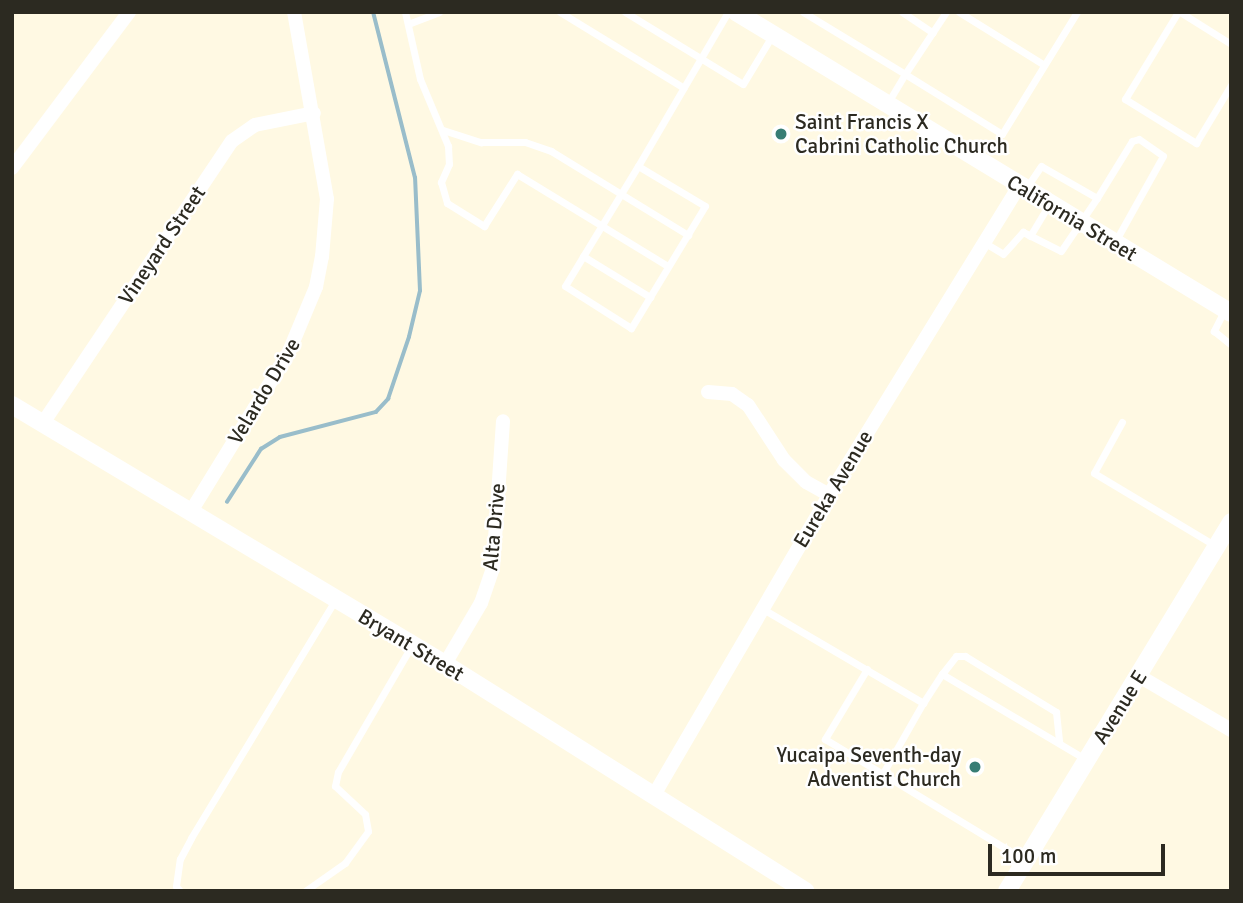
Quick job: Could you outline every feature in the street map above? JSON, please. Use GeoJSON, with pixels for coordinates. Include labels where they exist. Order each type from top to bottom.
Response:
{"type":"FeatureCollection","features":[{"type":"Feature","properties":{"kind":"street"},"geometry":{"type":"LineString","coordinates":[[12,168],[129,12]]}},
{"type":"Feature","properties":{"kind":"street","name":"Velardo Drive"},"geometry":{"type":"LineString","coordinates":[[190,513],[288,354],[316,287],[328,228],[314,113],[294,12]]}},
{"type":"Feature","properties":{"kind":"street","name":"California Street"},"geometry":{"type":"LineString","coordinates":[[736,12],[1228,311]]}},
{"type":"Feature","properties":{"kind":"street","name":"Vineyard Street"},"geometry":{"type":"LineString","coordinates":[[43,423],[232,141],[255,125],[314,113]]}},
{"type":"Feature","properties":{"kind":"street","name":"Eureka Avenue"},"geometry":{"type":"LineString","coordinates":[[654,795],[829,495],[984,243],[1022,188]]}},
{"type":"Feature","properties":{"kind":"street"},"geometry":{"type":"LineString","coordinates":[[708,392],[732,394],[748,405],[784,460],[806,482],[829,495]]}},
{"type":"Feature","properties":{"kind":"street","name":"Bryant Street"},"geometry":{"type":"LineString","coordinates":[[12,405],[445,664],[806,891]]}},
{"type":"Feature","properties":{"kind":"street","name":"Alta Drive"},"geometry":{"type":"LineString","coordinates":[[445,664],[481,603],[493,568],[503,421]]}},
{"type":"Feature","properties":{"kind":"street","name":"Avenue E"},"geometry":{"type":"LineString","coordinates":[[1007,891],[1231,522]]}},
{"type":"Feature","properties":{"kind":"street"},"geometry":{"type":"LineString","coordinates":[[1139,676],[1231,730]]}},
{"type":"Feature","properties":{"kind":"lane"},"geometry":{"type":"LineString","coordinates":[[405,12],[420,79],[443,130],[449,164],[441,182],[447,203],[484,226],[517,174],[668,266]]}},
{"type":"Feature","properties":{"kind":"lane"},"geometry":{"type":"LineString","coordinates":[[408,24],[439,12]]}},
{"type":"Feature","properties":{"kind":"lane"},"geometry":{"type":"LineString","coordinates":[[560,12],[684,88]]}},
{"type":"Feature","properties":{"kind":"lane"},"geometry":{"type":"LineString","coordinates":[[625,12],[743,85],[773,35]]}},
{"type":"Feature","properties":{"kind":"lane"},"geometry":{"type":"LineString","coordinates":[[638,166],[705,206],[631,328],[565,286],[729,12]]}},
{"type":"Feature","properties":{"kind":"lane"},"geometry":{"type":"LineString","coordinates":[[803,12],[1002,134],[1077,12]]}},
{"type":"Feature","properties":{"kind":"lane"},"geometry":{"type":"LineString","coordinates":[[902,12],[933,33]]}},
{"type":"Feature","properties":{"kind":"lane"},"geometry":{"type":"LineString","coordinates":[[887,105],[946,12]]}},
{"type":"Feature","properties":{"kind":"lane"},"geometry":{"type":"LineString","coordinates":[[959,12],[1044,65]]}},
{"type":"Feature","properties":{"kind":"lane"},"geometry":{"type":"LineString","coordinates":[[1231,44],[1179,12],[1125,99],[1196,144],[1231,85]]}},
{"type":"Feature","properties":{"kind":"lane"},"geometry":{"type":"LineString","coordinates":[[443,130],[481,142],[540,146],[688,235]]}},
{"type":"Feature","properties":{"kind":"lane"},"geometry":{"type":"LineString","coordinates":[[984,243],[1003,254],[1020,231],[1058,252],[1097,198],[1132,141],[1139,139],[1163,156],[1114,243]]}},
{"type":"Feature","properties":{"kind":"lane"},"geometry":{"type":"LineString","coordinates":[[1022,188],[1041,166],[1097,198]]}},
{"type":"Feature","properties":{"kind":"lane"},"geometry":{"type":"LineString","coordinates":[[1030,236],[1049,204]]}},
{"type":"Feature","properties":{"kind":"lane"},"geometry":{"type":"LineString","coordinates":[[583,256],[650,297]]}},
{"type":"Feature","properties":{"kind":"lane"},"geometry":{"type":"LineString","coordinates":[[1228,311],[1214,331],[1231,345]]}},
{"type":"Feature","properties":{"kind":"lane"},"geometry":{"type":"LineString","coordinates":[[1122,422],[1094,473],[1216,546]]}},
{"type":"Feature","properties":{"kind":"lane"},"geometry":{"type":"LineString","coordinates":[[180,891],[176,886],[180,859],[191,838],[336,599]]}},
{"type":"Feature","properties":{"kind":"lane"},"geometry":{"type":"LineString","coordinates":[[762,609],[923,703]]}},
{"type":"Feature","properties":{"kind":"lane"},"geometry":{"type":"LineString","coordinates":[[305,891],[345,863],[368,831],[365,814],[335,786],[338,772],[412,645]]}},
{"type":"Feature","properties":{"kind":"lane"},"geometry":{"type":"LineString","coordinates":[[883,773],[923,703],[956,656],[965,656],[1056,712],[1059,743]]}},
{"type":"Feature","properties":{"kind":"lane"},"geometry":{"type":"LineString","coordinates":[[867,669],[825,739],[1026,860]]}},
{"type":"Feature","properties":{"kind":"lane"},"geometry":{"type":"LineString","coordinates":[[942,674],[1087,760]]}},
{"type":"Feature","properties":{"kind":"waterway"},"geometry":{"type":"LineString","coordinates":[[227,502],[261,449],[280,437],[376,412],[388,399],[409,337],[420,291],[415,178],[373,12]]}},
{"type":"Feature","properties":{"kind":"place","name":"Saint Francis X Cabrini Catholic Church"},"geometry":{"type":"Point","coordinates":[781,134]}},
{"type":"Feature","properties":{"kind":"place","name":"Yucaipa Seventh-day Adventist Church"},"geometry":{"type":"Point","coordinates":[975,767]}}]}
